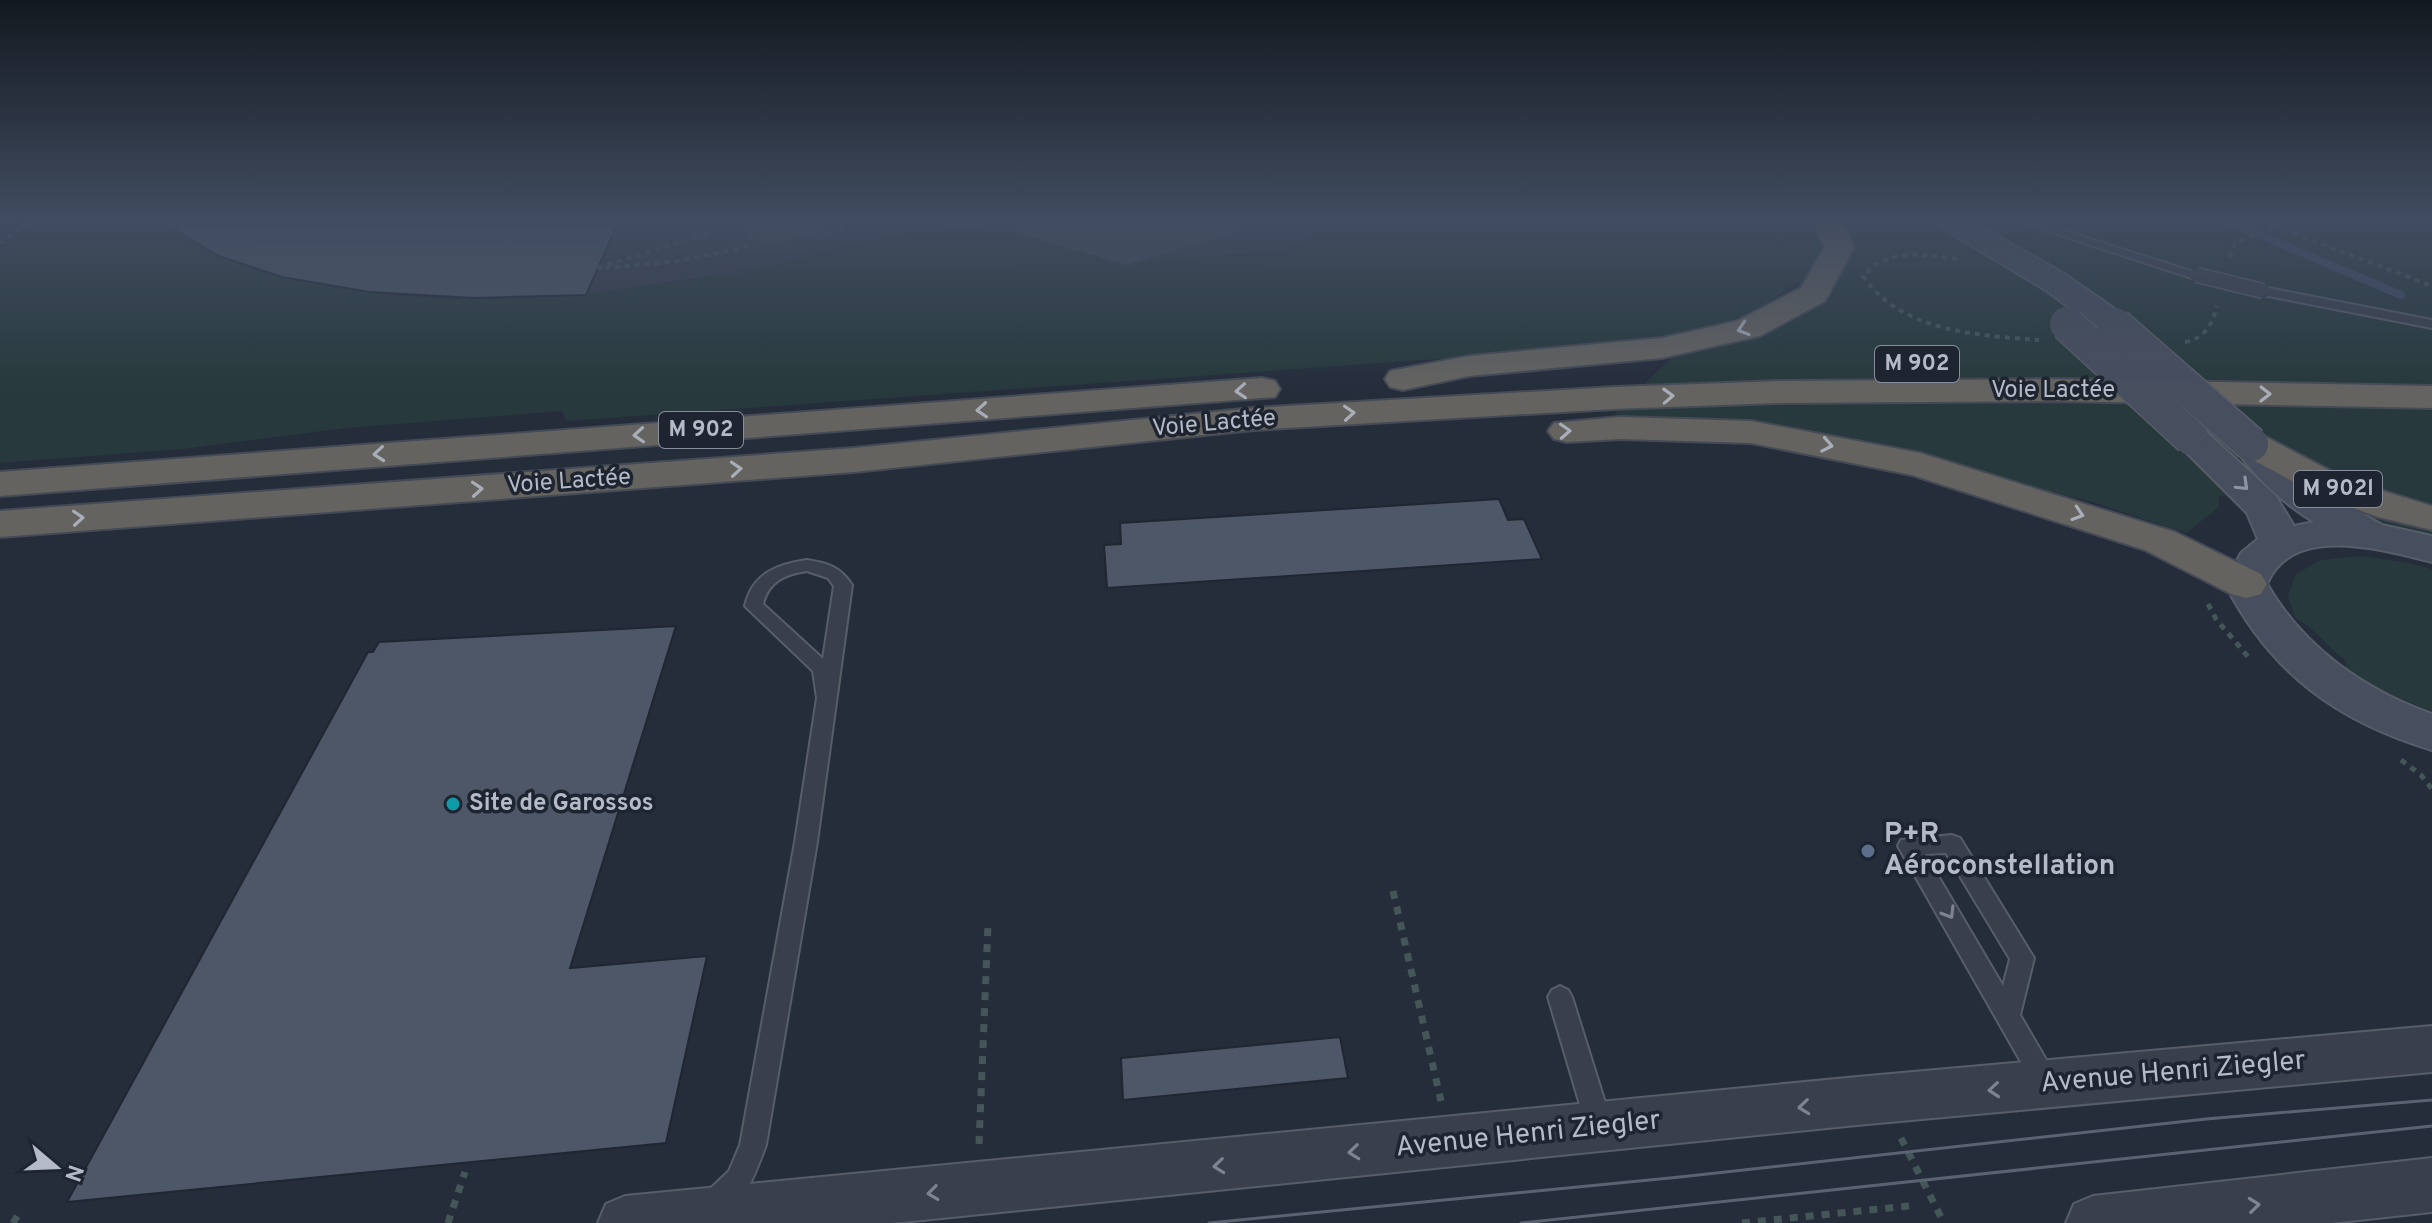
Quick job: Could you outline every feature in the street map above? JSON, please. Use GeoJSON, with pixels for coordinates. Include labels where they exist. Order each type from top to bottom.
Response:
{"type":"FeatureCollection","features":[{"type":"Feature","properties":{"kind":"highway"},"geometry":{"type":"LineString","coordinates":[[1403,379],[1469,366],[1662,348],[1748,329],[1814,294],[1824,276]]}},
{"type":"Feature","properties":{"kind":"highway","name":"Voie Lactée"},"geometry":{"type":"LineString","coordinates":[[0,484],[1403,379],[1917,364],[2432,372]]}},
{"type":"Feature","properties":{"kind":"highway","name":"Voie Lactée"},"geometry":{"type":"LineString","coordinates":[[0,524],[854,460],[1253,419],[1614,398],[1779,392],[2052,390],[2432,397]]}},
{"type":"Feature","properties":{"kind":"highway"},"geometry":{"type":"LineString","coordinates":[[854,460],[1124,454],[1620,428],[1751,432],[1818,443],[1935,469],[2160,541],[2246,584]]}},
{"type":"Feature","properties":{"kind":"highway","name":"M 902l"},"geometry":{"type":"LineString","coordinates":[[2251,444],[2334,488],[2432,518]]}},
{"type":"Feature","properties":{"kind":"main road"},"geometry":{"type":"LineString","coordinates":[[2009,276],[2067,324],[2261,504],[2270,515],[2280,543]]}},
{"type":"Feature","properties":{"kind":"main road"},"geometry":{"type":"LineString","coordinates":[[2044,276],[2115,325],[2251,444],[2268,467],[2307,500],[2344,522],[2413,544]]}},
{"type":"Feature","properties":{"kind":"main road"},"geometry":{"type":"LineString","coordinates":[[2413,544],[2349,534],[2311,535],[2280,543],[2263,553],[2246,584],[2258,611],[2281,641],[2318,673],[2367,703],[2432,732]]}},
{"type":"Feature","properties":{"kind":"street","name":"Avenue Henri Ziegler"},"geometry":{"type":"LineString","coordinates":[[625,1223],[1881,1099],[2432,1049]]}},
{"type":"Feature","properties":{"kind":"street"},"geometry":{"type":"LineString","coordinates":[[2093,1223],[2432,1185]]}},
{"type":"Feature","properties":{"kind":"lane"},"geometry":{"type":"LineString","coordinates":[[2201,276],[2432,324]]}},
{"type":"Feature","properties":{"kind":"lane"},"geometry":{"type":"LineString","coordinates":[[689,1216],[723,1198],[739,1180],[749,1160],[806,842],[843,585],[839,577],[819,567],[791,568],[778,573],[759,588],[754,597],[754,606],[822,669],[826,697]]}},
{"type":"Feature","properties":{"kind":"lane"},"geometry":{"type":"LineString","coordinates":[[2008,1016],[2022,958],[1952,844],[1909,846],[2048,1085]]}},
{"type":"Feature","properties":{"kind":"lane"},"geometry":{"type":"LineString","coordinates":[[1560,997],[1599,1127]]}},
{"type":"Feature","properties":{"kind":"path"},"geometry":{"type":"LineString","coordinates":[[2406,276],[2432,286]]}},
{"type":"Feature","properties":{"kind":"path"},"geometry":{"type":"LineString","coordinates":[[1393,891],[1423,1011],[1450,1143]]}},
{"type":"Feature","properties":{"kind":"path"},"geometry":{"type":"LineString","coordinates":[[976,1188],[988,925]]}},
{"type":"Feature","properties":{"kind":"path"},"geometry":{"type":"LineString","coordinates":[[1881,1099],[1944,1223]]}},
{"type":"Feature","properties":{"kind":"path"},"geometry":{"type":"LineString","coordinates":[[448,1223],[465,1172]]}},
{"type":"Feature","properties":{"kind":"path"},"geometry":{"type":"LineString","coordinates":[[1742,1223],[1909,1206]]}},
{"type":"Feature","properties":{"kind":"shaded area"},"geometry":{"type":"Polygon","coordinates":[[[0,276],[279,276],[362,292],[476,299],[591,293],[716,276],[2432,276],[2432,534],[2362,518],[2316,493],[2219,496],[2219,507],[2186,533],[2092,502],[1853,441],[1770,427],[1692,419],[1616,419],[1616,412],[1674,355],[1797,309],[1799,280],[1757,311],[1702,331],[1605,347],[566,421],[562,411],[346,428],[182,449],[0,463],[0,276]]]}},
{"type":"Feature","properties":{"kind":"shaded area"},"geometry":{"type":"Polygon","coordinates":[[[594,276],[709,276],[586,295],[594,276]]]}},
{"type":"Feature","properties":{"kind":"shaded area"},"geometry":{"type":"Polygon","coordinates":[[[2361,556],[2432,569],[2432,712],[2379,689],[2345,669],[2346,661],[2295,618],[2288,596],[2296,574],[2321,560],[2361,556]]]}},
{"type":"Feature","properties":{"kind":"building"},"geometry":{"type":"Polygon","coordinates":[[[279,276],[594,276],[586,295],[473,298],[370,292],[279,276]]]}},
{"type":"Feature","properties":{"kind":"building"},"geometry":{"type":"Polygon","coordinates":[[[1499,499],[1508,520],[1524,519],[1542,559],[1107,588],[1104,545],[1121,544],[1120,523],[1499,499]]]}},
{"type":"Feature","properties":{"kind":"building","name":"Site de Garossos"},"geometry":{"type":"Polygon","coordinates":[[[676,626],[570,968],[707,956],[666,1143],[67,1202],[368,652],[373,652],[379,642],[676,626]]]}},
{"type":"Feature","properties":{"kind":"building"},"geometry":{"type":"Polygon","coordinates":[[[1340,1037],[1348,1078],[1123,1100],[1121,1058],[1340,1037]]]}},
{"type":"Feature","properties":{"kind":"waterway"},"geometry":{"type":"LineString","coordinates":[[2357,276],[2401,295]]}},
{"type":"Feature","properties":{"kind":"tram line"},"geometry":{"type":"LineString","coordinates":[[1209,1223],[1680,1177],[2206,1119],[2432,1100]]}},
{"type":"Feature","properties":{"kind":"tram line"},"geometry":{"type":"LineString","coordinates":[[1521,1223],[2432,1126]]}},
{"type":"Feature","properties":{"kind":"place","name":"Site de Garossos"},"geometry":{"type":"Point","coordinates":[453,804]}},
{"type":"Feature","properties":{"kind":"place","name":"P+R Aéroconstellation"},"geometry":{"type":"Point","coordinates":[1868,851]}}]}
